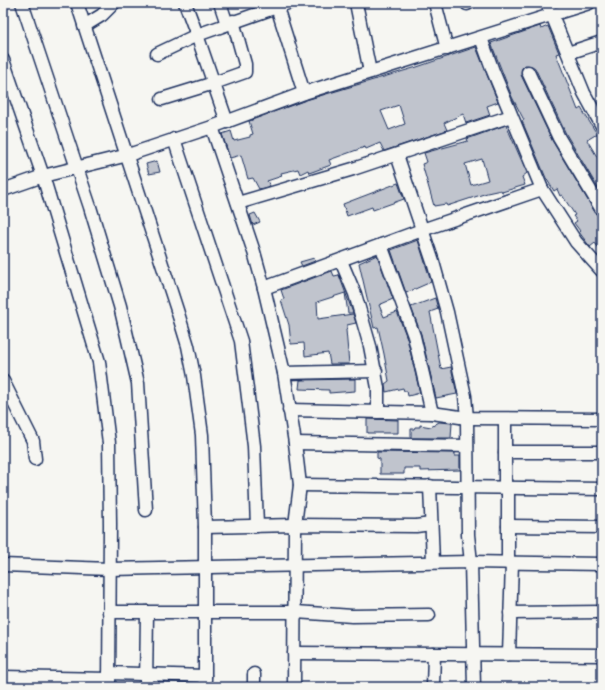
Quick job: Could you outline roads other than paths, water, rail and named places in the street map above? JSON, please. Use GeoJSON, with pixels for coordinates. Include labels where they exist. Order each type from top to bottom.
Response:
{"type":"FeatureCollection","features":[{"type":"Feature","properties":{"kind":"street"},"geometry":{"type":"LineString","coordinates":[[22,3],[78,167],[120,306],[138,383],[146,510]]}},
{"type":"Feature","properties":{"kind":"street"},"geometry":{"type":"LineString","coordinates":[[3,677],[109,680],[146,674],[205,681],[205,527],[200,421],[188,346],[128,155],[77,3]]}},
{"type":"Feature","properties":{"kind":"street"},"geometry":{"type":"LineString","coordinates":[[84,26],[102,15],[114,3]]}},
{"type":"Feature","properties":{"kind":"street"},"geometry":{"type":"LineString","coordinates":[[185,3],[198,35],[227,122]]}},
{"type":"Feature","properties":{"kind":"street"},"geometry":{"type":"LineString","coordinates":[[162,99],[245,72],[245,64],[230,22],[220,3]]}},
{"type":"Feature","properties":{"kind":"street"},"geometry":{"type":"LineString","coordinates":[[356,3],[370,72]]}},
{"type":"Feature","properties":{"kind":"street"},"geometry":{"type":"LineString","coordinates":[[435,3],[447,48]]}},
{"type":"Feature","properties":{"kind":"street"},"geometry":{"type":"LineString","coordinates":[[547,3],[584,93],[602,126]]}},
{"type":"Feature","properties":{"kind":"street"},"geometry":{"type":"LineString","coordinates":[[3,190],[43,176],[128,155],[227,122],[304,93],[553,16],[589,3]]}},
{"type":"Feature","properties":{"kind":"street"},"geometry":{"type":"LineString","coordinates":[[157,54],[198,35],[274,6],[304,93]]}},
{"type":"Feature","properties":{"kind":"street"},"geometry":{"type":"LineString","coordinates":[[482,38],[501,78],[511,116],[542,189],[576,242],[602,271]]}},
{"type":"Feature","properties":{"kind":"street"},"geometry":{"type":"LineString","coordinates":[[568,54],[602,42]]}},
{"type":"Feature","properties":{"kind":"street"},"geometry":{"type":"LineString","coordinates":[[3,60],[43,176],[99,362],[109,443],[109,680]]}},
{"type":"Feature","properties":{"kind":"street"},"geometry":{"type":"LineString","coordinates":[[528,72],[559,138],[602,210]]}},
{"type":"Feature","properties":{"kind":"street"},"geometry":{"type":"LineString","coordinates":[[238,203],[397,155],[511,116]]}},
{"type":"Feature","properties":{"kind":"street"},"geometry":{"type":"LineString","coordinates":[[212,127],[238,203],[264,288],[284,373],[295,443],[300,485],[295,525],[296,612],[294,687]]}},
{"type":"Feature","properties":{"kind":"street"},"geometry":{"type":"LineString","coordinates":[[174,139],[241,341],[254,446],[257,526]]}},
{"type":"Feature","properties":{"kind":"street"},"geometry":{"type":"LineString","coordinates":[[397,155],[433,262],[447,312],[465,396],[467,418],[469,487],[468,535],[474,654],[474,687]]}},
{"type":"Feature","properties":{"kind":"street"},"geometry":{"type":"LineString","coordinates":[[264,288],[422,230],[542,189]]}},
{"type":"Feature","properties":{"kind":"street"},"geometry":{"type":"LineString","coordinates":[[381,245],[414,336],[432,413]]}},
{"type":"Feature","properties":{"kind":"street"},"geometry":{"type":"LineString","coordinates":[[341,261],[355,294],[376,371],[378,412]]}},
{"type":"Feature","properties":{"kind":"street"},"geometry":{"type":"LineString","coordinates":[[284,373],[376,371]]}},
{"type":"Feature","properties":{"kind":"street"},"geometry":{"type":"LineString","coordinates":[[3,381],[32,441],[35,459]]}},
{"type":"Feature","properties":{"kind":"street"},"geometry":{"type":"LineString","coordinates":[[289,410],[432,413],[467,418],[602,419]]}},
{"type":"Feature","properties":{"kind":"street"},"geometry":{"type":"LineString","coordinates":[[506,419],[505,452],[510,563],[510,654]]}},
{"type":"Feature","properties":{"kind":"street"},"geometry":{"type":"LineString","coordinates":[[295,443],[467,446]]}},
{"type":"Feature","properties":{"kind":"street"},"geometry":{"type":"LineString","coordinates":[[505,452],[602,452]]}},
{"type":"Feature","properties":{"kind":"street"},"geometry":{"type":"LineString","coordinates":[[300,485],[359,487],[430,486],[602,489]]}},
{"type":"Feature","properties":{"kind":"street"},"geometry":{"type":"LineString","coordinates":[[430,486],[433,562]]}},
{"type":"Feature","properties":{"kind":"street"},"geometry":{"type":"LineString","coordinates":[[205,527],[295,525],[360,527],[431,524]]}},
{"type":"Feature","properties":{"kind":"street"},"geometry":{"type":"LineString","coordinates":[[508,526],[602,527]]}},
{"type":"Feature","properties":{"kind":"street"},"geometry":{"type":"LineString","coordinates":[[3,565],[109,569],[205,569],[296,565],[433,562],[602,564]]}},
{"type":"Feature","properties":{"kind":"street"},"geometry":{"type":"LineString","coordinates":[[109,612],[296,612],[352,616],[429,615]]}},
{"type":"Feature","properties":{"kind":"street"},"geometry":{"type":"LineString","coordinates":[[146,687],[147,612]]}},
{"type":"Feature","properties":{"kind":"street"},"geometry":{"type":"LineString","coordinates":[[510,613],[602,612]]}},
{"type":"Feature","properties":{"kind":"street"},"geometry":{"type":"LineString","coordinates":[[294,653],[602,655]]}},
{"type":"Feature","properties":{"kind":"street"},"geometry":{"type":"LineString","coordinates":[[433,687],[434,654]]}},
{"type":"Feature","properties":{"kind":"street"},"geometry":{"type":"LineString","coordinates":[[254,674],[254,687]]}}]}
